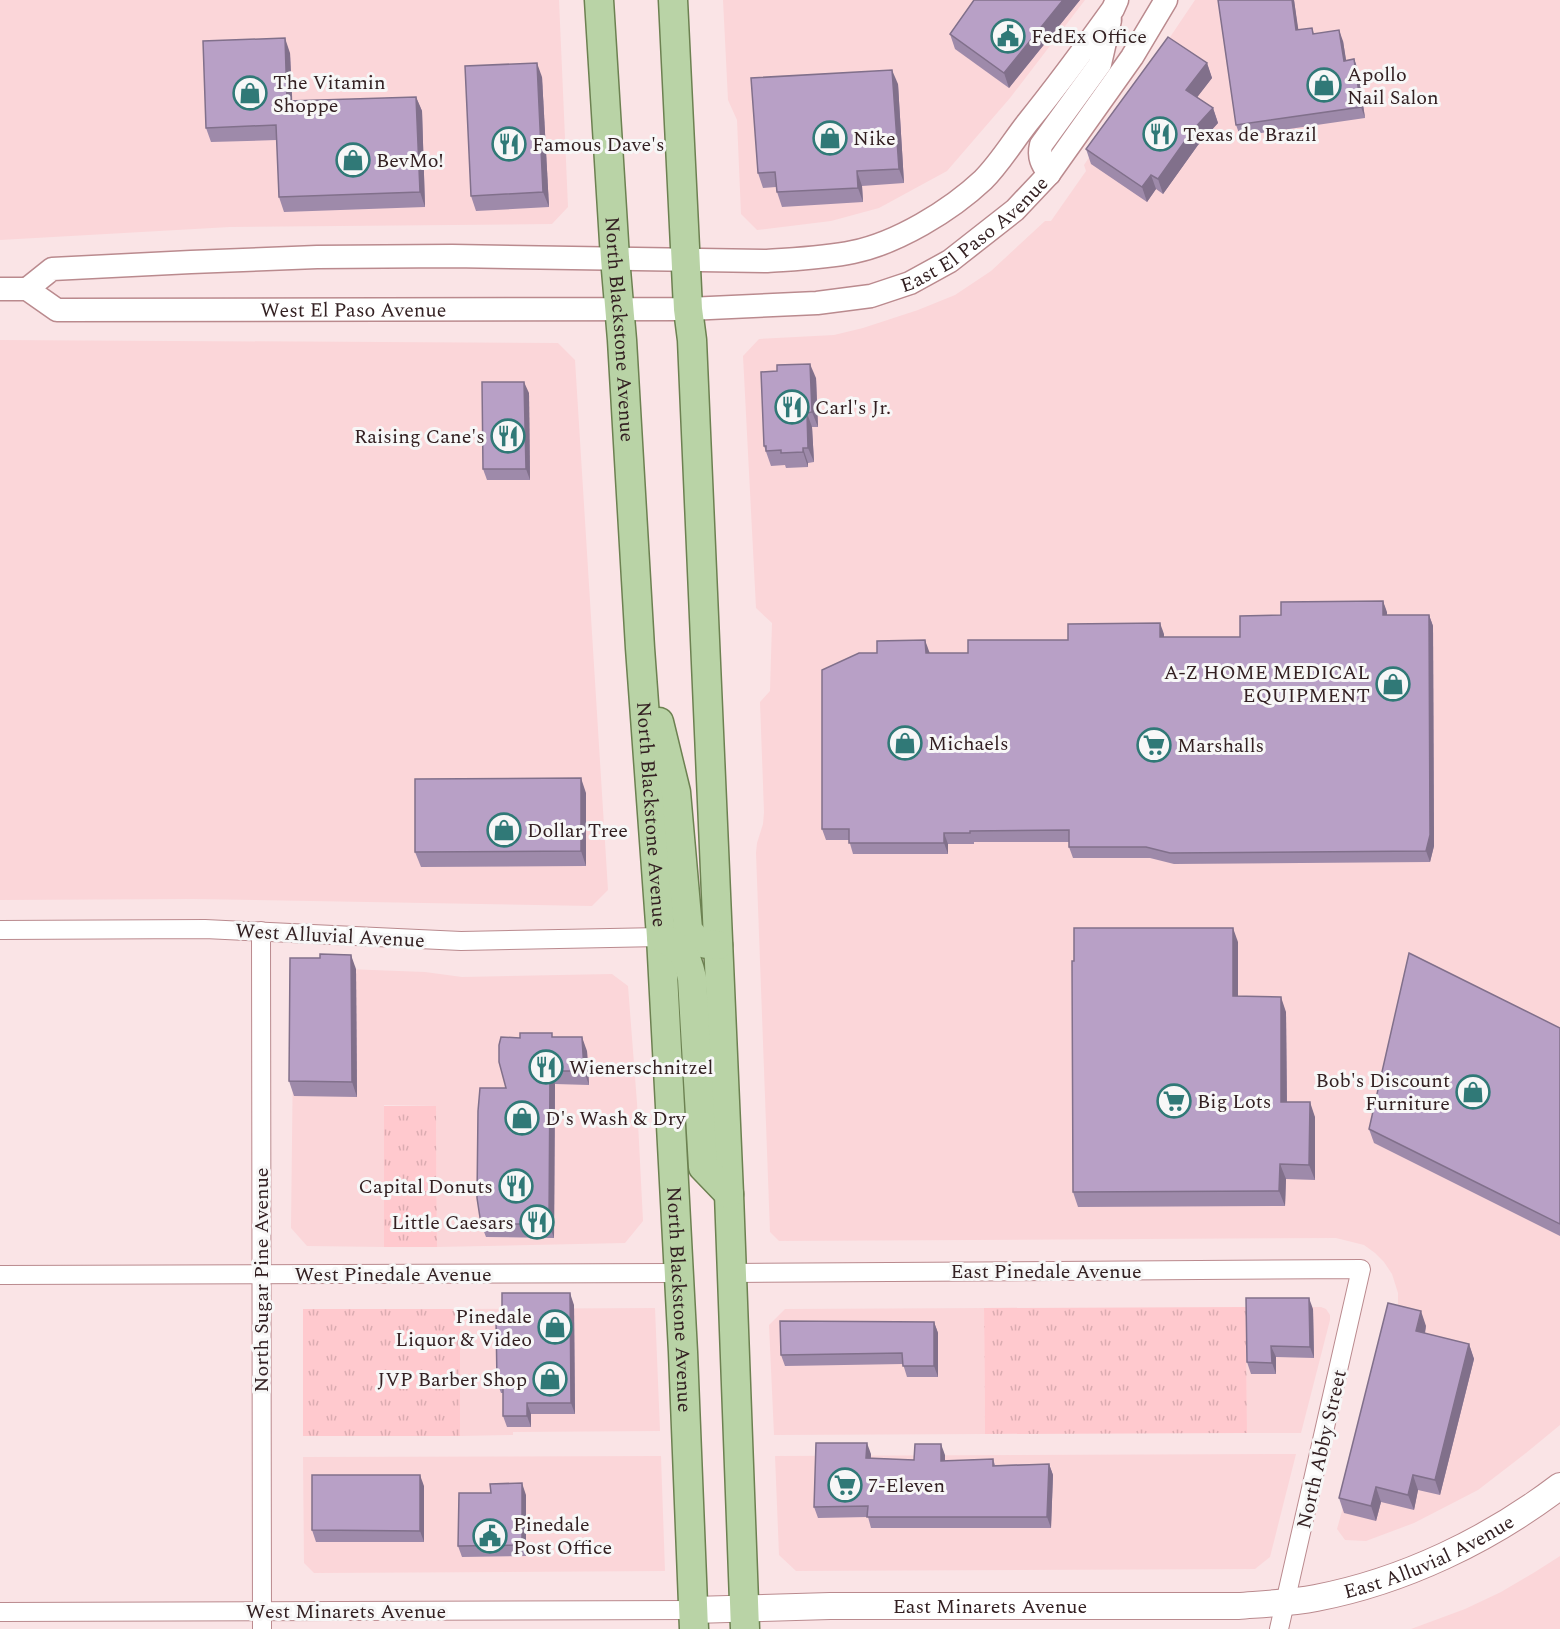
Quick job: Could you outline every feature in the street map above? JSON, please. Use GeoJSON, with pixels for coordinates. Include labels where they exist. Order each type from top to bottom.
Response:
{"type":"FeatureCollection","features":[{"type":"Feature","properties":{"kind":"main road","name":"North Blackstone Avenue"},"geometry":{"type":"LineString","coordinates":[[599,0],[640,648],[661,937],[679,1273],[693,1619]]}},
{"type":"Feature","properties":{"kind":"main road"},"geometry":{"type":"LineString","coordinates":[[673,0],[692,352],[745,1619]]}},
{"type":"Feature","properties":{"kind":"main road"},"geometry":{"type":"LineString","coordinates":[[640,648],[676,792],[688,929],[694,939],[703,944],[718,945]]}},
{"type":"Feature","properties":{"kind":"main road"},"geometry":{"type":"LineString","coordinates":[[661,937],[673,943],[683,952],[689,962],[692,978],[703,1167],[729,1194]]}},
{"type":"Feature","properties":{"kind":"main road","name":"East Alluvial Avenue"},"geometry":{"type":"LineString","coordinates":[[1286,1603],[1346,1591],[1412,1570],[1442,1557],[1506,1522],[1560,1486]]}},
{"type":"Feature","properties":{"kind":"main road","name":"East Minarets Avenue"},"geometry":{"type":"LineString","coordinates":[[693,1619],[745,1619],[830,1606],[1238,1606],[1286,1603]]}},
{"type":"Feature","properties":{"kind":"street","name":"East El Paso Avenue"},"geometry":{"type":"LineString","coordinates":[[688,309],[817,303],[871,296],[910,283],[950,261],[1015,210],[1049,174],[1132,57],[1166,0]]}},
{"type":"Feature","properties":{"kind":"street"},"geometry":{"type":"LineString","coordinates":[[1049,174],[1040,159],[1041,145],[1100,64],[1115,5]]}},
{"type":"Feature","properties":{"kind":"street","name":"East El Paso Avenue"},"geometry":{"type":"LineString","coordinates":[[686,261],[766,261],[854,252],[893,238],[928,221],[957,202],[989,173],[1060,83],[1115,5]]}},
{"type":"Feature","properties":{"kind":"street"},"geometry":{"type":"LineString","coordinates":[[0,289],[27,289],[52,268],[316,257],[452,256],[686,261]]}},
{"type":"Feature","properties":{"kind":"street","name":"West El Paso Avenue"},"geometry":{"type":"LineString","coordinates":[[27,289],[57,310],[688,309]]}},
{"type":"Feature","properties":{"kind":"street","name":"West Alluvial Avenue"},"geometry":{"type":"LineString","coordinates":[[0,930],[205,929],[461,941],[661,937]]}},
{"type":"Feature","properties":{"kind":"street","name":"North Sugar Pine Avenue"},"geometry":{"type":"LineString","coordinates":[[261,931],[262,1620]]}},
{"type":"Feature","properties":{"kind":"street","name":"East Pinedale Avenue"},"geometry":{"type":"LineString","coordinates":[[732,1273],[1361,1269]]}},
{"type":"Feature","properties":{"kind":"street","name":"North Abby Street"},"geometry":{"type":"LineString","coordinates":[[1280,1629],[1361,1269]]}},
{"type":"Feature","properties":{"kind":"street","name":"West Pinedale Avenue"},"geometry":{"type":"LineString","coordinates":[[0,1275],[679,1273]]}},
{"type":"Feature","properties":{"kind":"street","name":"West Minarets Avenue"},"geometry":{"type":"LineString","coordinates":[[0,1612],[262,1620],[693,1619]]}},
{"type":"Feature","properties":{"kind":"shaded area"},"geometry":{"type":"Polygon","coordinates":[[[0,0],[559,0],[568,207],[552,224],[230,227],[0,240],[0,0]]]}},
{"type":"Feature","properties":{"kind":"shaded area"},"geometry":{"type":"Polygon","coordinates":[[[723,0],[1085,0],[1010,98],[947,171],[879,208],[831,221],[757,230],[741,214],[737,120],[728,100],[723,0]]]}},
{"type":"Feature","properties":{"kind":"shaded area"},"geometry":{"type":"Polygon","coordinates":[[[1195,0],[1560,0],[1560,1425],[1478,1490],[1414,1523],[1366,1541],[1345,1540],[1337,1529],[1397,1314],[1398,1293],[1392,1274],[1384,1262],[1364,1245],[1336,1238],[779,1241],[770,1232],[756,853],[764,812],[760,702],[770,691],[772,623],[756,608],[743,356],[759,339],[834,335],[918,310],[955,295],[991,271],[1045,221],[1051,221],[1086,171],[1084,165],[1195,0]]]}},
{"type":"Feature","properties":{"kind":"shaded area"},"geometry":{"type":"Polygon","coordinates":[[[0,340],[558,343],[575,360],[608,890],[592,906],[194,899],[0,900],[0,340]]]}},
{"type":"Feature","properties":{"kind":"shaded area"},"geometry":{"type":"Polygon","coordinates":[[[294,967],[425,972],[462,977],[612,974],[628,986],[643,1221],[625,1243],[437,1247],[436,1106],[384,1105],[384,1247],[307,1246],[291,1228],[294,967]]]}},
{"type":"Feature","properties":{"kind":"shaded area"},"geometry":{"type":"Polygon","coordinates":[[[1246,1307],[1321,1307],[1326,1309],[1330,1315],[1301,1433],[1247,1433],[1246,1307]]]}},
{"type":"Feature","properties":{"kind":"shaded area"},"geometry":{"type":"Polygon","coordinates":[[[655,1308],[660,1431],[513,1432],[513,1435],[460,1436],[460,1309],[655,1308]]]}},
{"type":"Feature","properties":{"kind":"shaded area"},"geometry":{"type":"Polygon","coordinates":[[[984,1308],[985,1434],[774,1435],[769,1325],[785,1309],[984,1308]]]}},
{"type":"Feature","properties":{"kind":"shaded area"},"geometry":{"type":"Polygon","coordinates":[[[1296,1454],[1270,1557],[1255,1569],[796,1571],[779,1555],[775,1456],[1296,1454]]]}},
{"type":"Feature","properties":{"kind":"shaded area"},"geometry":{"type":"Polygon","coordinates":[[[661,1456],[665,1571],[314,1573],[304,1563],[303,1457],[661,1456]]]}},
{"type":"Feature","properties":{"kind":"shaded area"},"geometry":{"type":"Polygon","coordinates":[[[1560,1556],[1560,1629],[1411,1629],[1465,1609],[1501,1592],[1560,1556]]]}},
{"type":"Feature","properties":{"kind":"green space"},"geometry":{"type":"Polygon","coordinates":[[[384,1106],[436,1106],[437,1247],[384,1247],[384,1106]]]}},
{"type":"Feature","properties":{"kind":"green space"},"geometry":{"type":"Polygon","coordinates":[[[1246,1307],[1247,1433],[985,1434],[984,1308],[1246,1307]]]}},
{"type":"Feature","properties":{"kind":"green space"},"geometry":{"type":"Polygon","coordinates":[[[303,1309],[460,1309],[460,1436],[303,1436],[303,1309]]]}},
{"type":"Feature","properties":{"kind":"building"},"geometry":{"type":"Polygon","coordinates":[[[974,0],[1063,0],[1004,73],[950,34],[974,0]]]}},
{"type":"Feature","properties":{"kind":"building"},"geometry":{"type":"Polygon","coordinates":[[[1218,0],[1292,0],[1296,30],[1312,28],[1313,34],[1339,30],[1344,61],[1354,59],[1361,107],[1236,125],[1218,0]]]}},
{"type":"Feature","properties":{"kind":"building","name":"Texas de Brazil"},"geometry":{"type":"Polygon","coordinates":[[[1168,37],[1207,63],[1186,90],[1213,108],[1192,131],[1158,179],[1151,175],[1142,187],[1086,149],[1168,37]]]}},
{"type":"Feature","properties":{"kind":"building"},"geometry":{"type":"Polygon","coordinates":[[[285,38],[287,101],[416,97],[420,192],[279,197],[276,125],[206,128],[203,41],[285,38]]]}},
{"type":"Feature","properties":{"kind":"building","name":"Famous Dave's"},"geometry":{"type":"Polygon","coordinates":[[[537,63],[543,192],[471,196],[465,66],[537,63]]]}},
{"type":"Feature","properties":{"kind":"building","name":"Nike"},"geometry":{"type":"Polygon","coordinates":[[[892,70],[899,169],[857,171],[858,188],[777,192],[775,172],[758,173],[751,78],[892,70]]]}},
{"type":"Feature","properties":{"kind":"building","name":"Carl's Jr."},"geometry":{"type":"Polygon","coordinates":[[[810,364],[812,412],[807,413],[808,448],[803,448],[803,452],[766,451],[761,372],[777,371],[777,365],[810,364]]]}},
{"type":"Feature","properties":{"kind":"building","name":"Raising Cane's"},"geometry":{"type":"Polygon","coordinates":[[[482,382],[524,382],[526,469],[483,469],[482,382]]]}},
{"type":"Feature","properties":{"kind":"building"},"geometry":{"type":"Polygon","coordinates":[[[1383,601],[1383,615],[1429,615],[1430,835],[1426,851],[1170,853],[1146,847],[1069,847],[1069,830],[944,833],[944,843],[849,843],[849,829],[822,829],[822,670],[859,653],[877,653],[877,641],[925,640],[926,653],[968,653],[968,640],[1068,640],[1068,624],[1160,623],[1160,637],[1240,637],[1240,616],[1281,615],[1281,602],[1383,601]]]}},
{"type":"Feature","properties":{"kind":"building","name":"Dollar Tree"},"geometry":{"type":"Polygon","coordinates":[[[581,778],[581,851],[415,852],[415,779],[581,778]]]}},
{"type":"Feature","properties":{"kind":"building"},"geometry":{"type":"Polygon","coordinates":[[[1074,928],[1233,928],[1233,996],[1281,997],[1281,1102],[1310,1102],[1309,1165],[1280,1164],[1279,1191],[1073,1192],[1072,961],[1074,961],[1074,928]]]}},
{"type":"Feature","properties":{"kind":"building","name":"Bob's Discount Furniture"},"geometry":{"type":"Polygon","coordinates":[[[1409,953],[1560,1028],[1560,1224],[1369,1129],[1409,953]]]}},
{"type":"Feature","properties":{"kind":"building"},"geometry":{"type":"Polygon","coordinates":[[[320,954],[351,955],[352,1082],[289,1081],[290,958],[320,958],[320,954]]]}},
{"type":"Feature","properties":{"kind":"building"},"geometry":{"type":"Polygon","coordinates":[[[520,1033],[552,1033],[552,1037],[582,1037],[584,1071],[550,1071],[549,1224],[481,1224],[477,1198],[480,1088],[506,1088],[499,1062],[501,1037],[520,1038],[520,1033]]]}},
{"type":"Feature","properties":{"kind":"building"},"geometry":{"type":"Polygon","coordinates":[[[502,1293],[570,1293],[571,1403],[527,1403],[527,1416],[503,1416],[503,1382],[497,1382],[496,1318],[502,1318],[502,1293]]]}},
{"type":"Feature","properties":{"kind":"building"},"geometry":{"type":"Polygon","coordinates":[[[1246,1298],[1309,1298],[1310,1347],[1271,1346],[1272,1363],[1247,1362],[1246,1298]]]}},
{"type":"Feature","properties":{"kind":"building"},"geometry":{"type":"Polygon","coordinates":[[[1388,1303],[1421,1311],[1416,1331],[1469,1344],[1435,1480],[1413,1475],[1408,1495],[1376,1487],[1371,1506],[1339,1498],[1388,1303]]]}},
{"type":"Feature","properties":{"kind":"building"},"geometry":{"type":"Polygon","coordinates":[[[780,1321],[934,1322],[934,1366],[903,1366],[902,1353],[781,1355],[780,1321]]]}},
{"type":"Feature","properties":{"kind":"building"},"geometry":{"type":"Polygon","coordinates":[[[816,1443],[867,1443],[866,1458],[914,1460],[915,1444],[941,1444],[941,1461],[993,1459],[993,1466],[1049,1464],[1047,1517],[867,1517],[868,1506],[814,1507],[816,1443]]]}},
{"type":"Feature","properties":{"kind":"building"},"geometry":{"type":"Polygon","coordinates":[[[312,1475],[420,1475],[420,1531],[312,1530],[312,1475]]]}},
{"type":"Feature","properties":{"kind":"building"},"geometry":{"type":"Polygon","coordinates":[[[522,1483],[522,1545],[458,1546],[459,1493],[491,1493],[490,1484],[522,1483]]]}},
{"type":"Feature","properties":{"kind":"place","name":"FedEx Office"},"geometry":{"type":"Point","coordinates":[1008,36]}},
{"type":"Feature","properties":{"kind":"place","name":"Apollo Nail Salon"},"geometry":{"type":"Point","coordinates":[1324,85]}},
{"type":"Feature","properties":{"kind":"place","name":"The Vitamin Shoppe"},"geometry":{"type":"Point","coordinates":[250,93]}},
{"type":"Feature","properties":{"kind":"place","name":"Texas de Brazil"},"geometry":{"type":"Point","coordinates":[1160,134]}},
{"type":"Feature","properties":{"kind":"place","name":"Nike"},"geometry":{"type":"Point","coordinates":[830,138]}},
{"type":"Feature","properties":{"kind":"place","name":"Famous Dave's"},"geometry":{"type":"Point","coordinates":[509,144]}},
{"type":"Feature","properties":{"kind":"place","name":"BevMo!"},"geometry":{"type":"Point","coordinates":[353,160]}},
{"type":"Feature","properties":{"kind":"place","name":"Carl's Jr."},"geometry":{"type":"Point","coordinates":[792,407]}},
{"type":"Feature","properties":{"kind":"place","name":"Raising Cane's"},"geometry":{"type":"Point","coordinates":[508,436]}},
{"type":"Feature","properties":{"kind":"place","name":"A-Z HOME MEDICAL EQUIPMENT"},"geometry":{"type":"Point","coordinates":[1393,684]}},
{"type":"Feature","properties":{"kind":"place","name":"Michaels"},"geometry":{"type":"Point","coordinates":[905,743]}},
{"type":"Feature","properties":{"kind":"place","name":"Marshalls"},"geometry":{"type":"Point","coordinates":[1154,745]}},
{"type":"Feature","properties":{"kind":"place","name":"Dollar Tree"},"geometry":{"type":"Point","coordinates":[504,830]}},
{"type":"Feature","properties":{"kind":"place","name":"Wienerschnitzel"},"geometry":{"type":"Point","coordinates":[546,1067]}},
{"type":"Feature","properties":{"kind":"place","name":"Bob's Discount Furniture"},"geometry":{"type":"Point","coordinates":[1473,1092]}},
{"type":"Feature","properties":{"kind":"place","name":"Big Lots"},"geometry":{"type":"Point","coordinates":[1174,1101]}},
{"type":"Feature","properties":{"kind":"place","name":"D's Wash & Dry"},"geometry":{"type":"Point","coordinates":[522,1118]}},
{"type":"Feature","properties":{"kind":"place","name":"Capital Donuts"},"geometry":{"type":"Point","coordinates":[516,1186]}},
{"type":"Feature","properties":{"kind":"place","name":"Little Caesars"},"geometry":{"type":"Point","coordinates":[537,1222]}},
{"type":"Feature","properties":{"kind":"place","name":"Pinedale Liquor & Video"},"geometry":{"type":"Point","coordinates":[555,1327]}},
{"type":"Feature","properties":{"kind":"place","name":"JVP Barber Shop"},"geometry":{"type":"Point","coordinates":[550,1379]}},
{"type":"Feature","properties":{"kind":"place","name":"7-Eleven"},"geometry":{"type":"Point","coordinates":[845,1485]}},
{"type":"Feature","properties":{"kind":"place","name":"Pinedale Post Office"},"geometry":{"type":"Point","coordinates":[490,1536]}}]}
